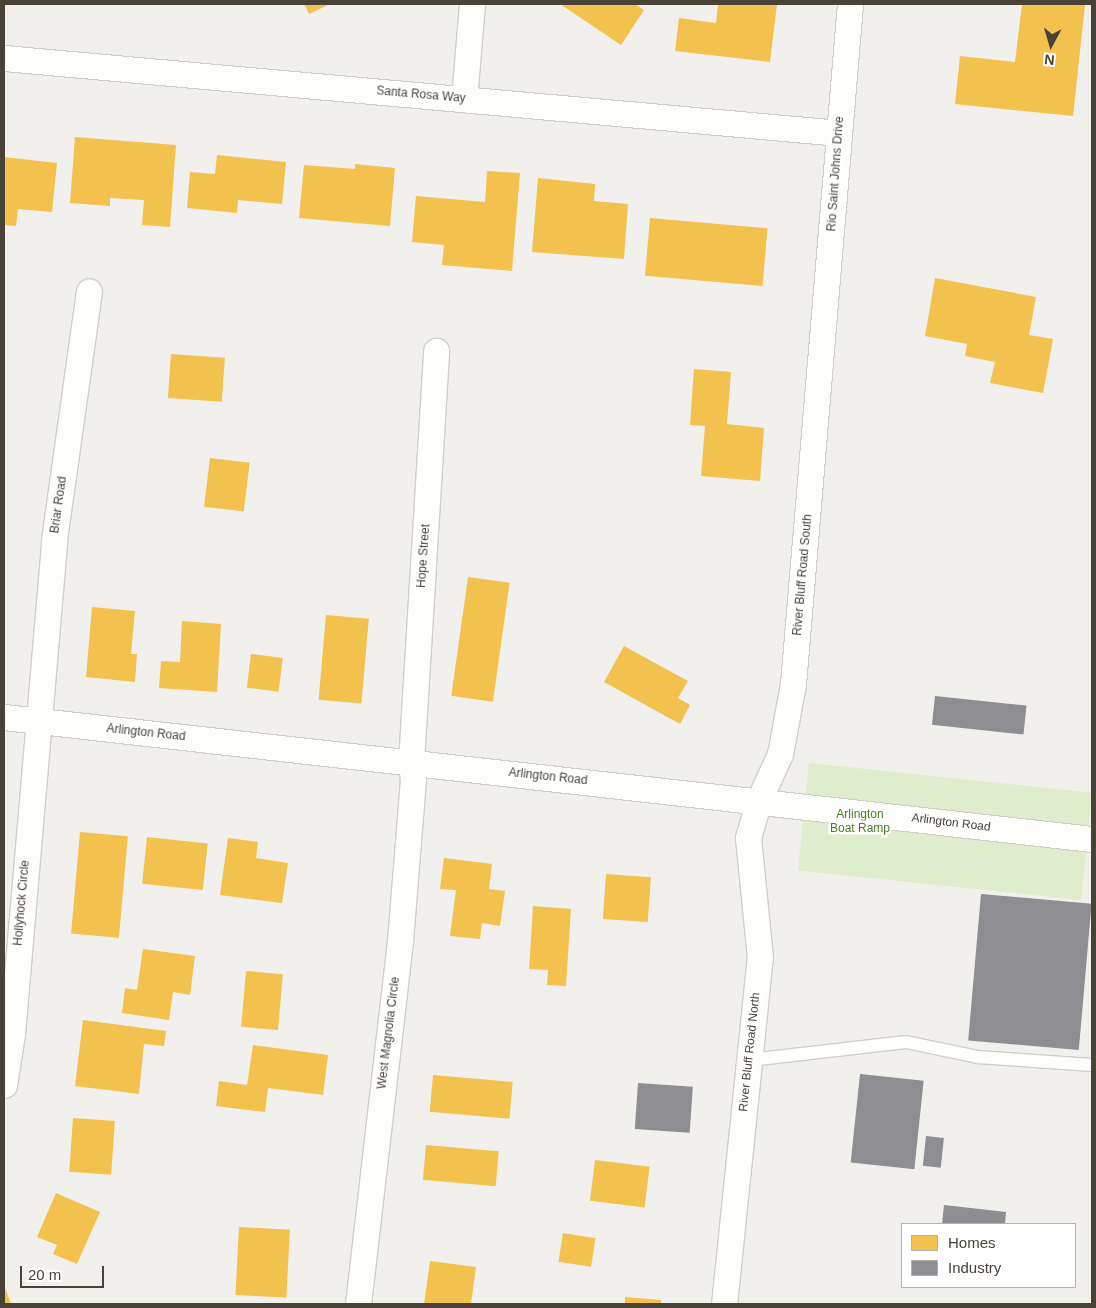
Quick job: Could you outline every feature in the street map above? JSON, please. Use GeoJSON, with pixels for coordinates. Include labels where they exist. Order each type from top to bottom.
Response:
{"type":"FeatureCollection","features":[{"type":"Feature","properties":{"kind":"street"},"geometry":{"type":"LineString","coordinates":[[464,99],[472,4]]}},
{"type":"Feature","properties":{"kind":"street","name":"Rio Saint Johns Drive"},"geometry":{"type":"LineString","coordinates":[[823,344],[850,4]]}},
{"type":"Feature","properties":{"kind":"street","name":"Santa Rosa Way"},"geometry":{"type":"LineString","coordinates":[[4,58],[839,132]]}},
{"type":"Feature","properties":{"kind":"street","name":"Briar Road"},"geometry":{"type":"LineString","coordinates":[[36,721],[54,540],[89,291]]}},
{"type":"Feature","properties":{"kind":"street","name":"River Bluff Road South"},"geometry":{"type":"LineString","coordinates":[[758,800],[780,754],[793,684],[823,344]]}},
{"type":"Feature","properties":{"kind":"street","name":"Hope Street"},"geometry":{"type":"LineString","coordinates":[[411,762],[436,350]]}},
{"type":"Feature","properties":{"kind":"street","name":"Arlington Road"},"geometry":{"type":"LineString","coordinates":[[4,717],[758,800],[1092,839]]}},
{"type":"Feature","properties":{"kind":"street","name":"Hollyhock Circle"},"geometry":{"type":"LineString","coordinates":[[4,1085],[12,1034],[36,721]]}},
{"type":"Feature","properties":{"kind":"street","name":"West Magnolia Circle"},"geometry":{"type":"LineString","coordinates":[[358,1304],[400,941],[413,781],[411,762]]}},
{"type":"Feature","properties":{"kind":"street","name":"River Bluff Road North"},"geometry":{"type":"LineString","coordinates":[[724,1304],[760,958],[748,838],[758,800]]}},
{"type":"Feature","properties":{"kind":"lane"},"geometry":{"type":"LineString","coordinates":[[750,1060],[906,1042],[978,1058],[1092,1065]]}},
{"type":"Feature","properties":{"kind":"green space","name":"Arlington Boat Ramp"},"geometry":{"type":"Polygon","coordinates":[[[809,763],[1092,793],[1081,900],[798,870],[809,763]]]}},
{"type":"Feature","properties":{"kind":"building: Homes"},"geometry":{"type":"Polygon","coordinates":[[[304,4],[330,4],[309,14],[304,4]]]}},
{"type":"Feature","properties":{"kind":"building: Homes"},"geometry":{"type":"Polygon","coordinates":[[[560,4],[635,4],[644,10],[621,45],[560,4]]]}},
{"type":"Feature","properties":{"kind":"building: Homes"},"geometry":{"type":"Polygon","coordinates":[[[718,4],[777,4],[770,62],[675,51],[679,18],[716,23],[718,4]]]}},
{"type":"Feature","properties":{"kind":"building: Homes"},"geometry":{"type":"Polygon","coordinates":[[[1022,4],[1085,5],[1073,116],[955,104],[960,56],[1015,62],[1022,4]]]}},
{"type":"Feature","properties":{"kind":"building: Homes"},"geometry":{"type":"Polygon","coordinates":[[[75,137],[176,145],[170,227],[142,225],[144,200],[110,198],[110,206],[70,203],[75,137]]]}},
{"type":"Feature","properties":{"kind":"building: Homes"},"geometry":{"type":"Polygon","coordinates":[[[217,155],[286,162],[282,204],[238,200],[237,213],[187,208],[190,172],[215,174],[217,155]]]}},
{"type":"Feature","properties":{"kind":"building: Homes"},"geometry":{"type":"Polygon","coordinates":[[[4,157],[57,163],[52,212],[18,209],[16,226],[4,225],[4,157]]]}},
{"type":"Feature","properties":{"kind":"building: Homes"},"geometry":{"type":"Polygon","coordinates":[[[355,164],[395,168],[390,226],[299,218],[304,165],[355,169],[355,164]]]}},
{"type":"Feature","properties":{"kind":"building: Homes"},"geometry":{"type":"Polygon","coordinates":[[[487,171],[520,173],[512,271],[442,265],[444,245],[412,242],[416,196],[485,202],[487,171]]]}},
{"type":"Feature","properties":{"kind":"building: Homes"},"geometry":{"type":"Polygon","coordinates":[[[538,178],[595,184],[594,201],[628,204],[624,259],[532,252],[538,178]]]}},
{"type":"Feature","properties":{"kind":"building: Homes"},"geometry":{"type":"Polygon","coordinates":[[[650,218],[768,228],[762,286],[645,276],[650,218]]]}},
{"type":"Feature","properties":{"kind":"building: Homes"},"geometry":{"type":"Polygon","coordinates":[[[935,278],[1036,297],[1029,335],[1053,339],[1043,393],[990,383],[995,362],[965,356],[967,344],[925,336],[935,278]]]}},
{"type":"Feature","properties":{"kind":"building: Homes"},"geometry":{"type":"Polygon","coordinates":[[[171,354],[225,358],[222,402],[168,398],[171,354]]]}},
{"type":"Feature","properties":{"kind":"building: Homes"},"geometry":{"type":"Polygon","coordinates":[[[694,369],[731,372],[727,424],[764,428],[760,481],[701,476],[705,426],[690,425],[694,369]]]}},
{"type":"Feature","properties":{"kind":"building: Homes"},"geometry":{"type":"Polygon","coordinates":[[[210,458],[250,463],[244,512],[204,507],[210,458]]]}},
{"type":"Feature","properties":{"kind":"building: Homes"},"geometry":{"type":"Polygon","coordinates":[[[468,577],[510,583],[493,702],[451,696],[468,577]]]}},
{"type":"Feature","properties":{"kind":"building: Homes"},"geometry":{"type":"Polygon","coordinates":[[[92,607],[135,611],[131,654],[137,654],[135,682],[86,677],[92,607]]]}},
{"type":"Feature","properties":{"kind":"building: Homes"},"geometry":{"type":"Polygon","coordinates":[[[326,615],[369,619],[361,703],[319,700],[326,615]]]}},
{"type":"Feature","properties":{"kind":"building: Homes"},"geometry":{"type":"Polygon","coordinates":[[[182,621],[221,624],[217,692],[159,688],[161,661],[180,662],[182,621]]]}},
{"type":"Feature","properties":{"kind":"building: Homes"},"geometry":{"type":"Polygon","coordinates":[[[624,646],[688,681],[678,698],[690,705],[680,724],[604,682],[624,646]]]}},
{"type":"Feature","properties":{"kind":"building: Homes"},"geometry":{"type":"Polygon","coordinates":[[[251,654],[283,658],[279,692],[247,688],[251,654]]]}},
{"type":"Feature","properties":{"kind":"building: Homes"},"geometry":{"type":"Polygon","coordinates":[[[80,832],[128,836],[119,938],[71,934],[80,832]]]}},
{"type":"Feature","properties":{"kind":"building: Homes"},"geometry":{"type":"Polygon","coordinates":[[[147,837],[208,843],[203,890],[142,884],[147,837]]]}},
{"type":"Feature","properties":{"kind":"building: Homes"},"geometry":{"type":"Polygon","coordinates":[[[228,838],[258,842],[256,858],[288,863],[282,903],[220,895],[228,838]]]}},
{"type":"Feature","properties":{"kind":"building: Homes"},"geometry":{"type":"Polygon","coordinates":[[[444,858],[492,864],[489,889],[505,891],[500,926],[482,923],[480,939],[450,936],[456,890],[440,889],[444,858]]]}},
{"type":"Feature","properties":{"kind":"building: Homes"},"geometry":{"type":"Polygon","coordinates":[[[606,874],[651,877],[648,922],[603,919],[606,874]]]}},
{"type":"Feature","properties":{"kind":"building: Homes"},"geometry":{"type":"Polygon","coordinates":[[[533,906],[571,909],[566,986],[547,985],[548,970],[529,969],[533,906]]]}},
{"type":"Feature","properties":{"kind":"building: Homes"},"geometry":{"type":"Polygon","coordinates":[[[143,949],[195,956],[190,995],[173,992],[169,1020],[122,1013],[125,988],[137,990],[143,949]]]}},
{"type":"Feature","properties":{"kind":"building: Homes"},"geometry":{"type":"Polygon","coordinates":[[[246,971],[283,974],[278,1030],[241,1027],[246,971]]]}},
{"type":"Feature","properties":{"kind":"building: Homes"},"geometry":{"type":"Polygon","coordinates":[[[83,1020],[166,1031],[164,1046],[144,1044],[139,1094],[75,1086],[83,1020]]]}},
{"type":"Feature","properties":{"kind":"building: Homes"},"geometry":{"type":"Polygon","coordinates":[[[253,1045],[328,1055],[323,1095],[268,1088],[265,1112],[216,1106],[219,1081],[247,1085],[253,1045]]]}},
{"type":"Feature","properties":{"kind":"building: Homes"},"geometry":{"type":"Polygon","coordinates":[[[433,1075],[513,1082],[509,1119],[430,1112],[433,1075]]]}},
{"type":"Feature","properties":{"kind":"building: Homes"},"geometry":{"type":"Polygon","coordinates":[[[73,1118],[115,1121],[111,1175],[69,1172],[73,1118]]]}},
{"type":"Feature","properties":{"kind":"building: Homes"},"geometry":{"type":"Polygon","coordinates":[[[426,1145],[499,1151],[496,1186],[423,1180],[426,1145]]]}},
{"type":"Feature","properties":{"kind":"building: Homes"},"geometry":{"type":"Polygon","coordinates":[[[595,1160],[650,1167],[645,1207],[590,1201],[595,1160]]]}},
{"type":"Feature","properties":{"kind":"building: Homes"},"geometry":{"type":"Polygon","coordinates":[[[56,1193],[100,1212],[77,1264],[53,1254],[57,1245],[37,1237],[56,1193]]]}},
{"type":"Feature","properties":{"kind":"building: Homes"},"geometry":{"type":"Polygon","coordinates":[[[239,1227],[290,1230],[286,1298],[235,1295],[239,1227]]]}},
{"type":"Feature","properties":{"kind":"building: Homes"},"geometry":{"type":"Polygon","coordinates":[[[563,1233],[596,1238],[591,1267],[558,1262],[563,1233]]]}},
{"type":"Feature","properties":{"kind":"building: Homes"},"geometry":{"type":"Polygon","coordinates":[[[430,1261],[476,1267],[471,1304],[424,1304],[430,1261]]]}},
{"type":"Feature","properties":{"kind":"building: Homes"},"geometry":{"type":"Polygon","coordinates":[[[4,1285],[11,1304],[4,1304],[4,1285]]]}},
{"type":"Feature","properties":{"kind":"building: Homes"},"geometry":{"type":"Polygon","coordinates":[[[625,1297],[661,1300],[661,1304],[625,1304],[625,1297]]]}},
{"type":"Feature","properties":{"kind":"building: Industry"},"geometry":{"type":"Polygon","coordinates":[[[935,696],[1026,706],[1023,734],[932,725],[935,696]]]}},
{"type":"Feature","properties":{"kind":"building: Industry"},"geometry":{"type":"Polygon","coordinates":[[[981,894],[1092,904],[1079,1050],[968,1040],[981,894]]]}},
{"type":"Feature","properties":{"kind":"building: Industry"},"geometry":{"type":"Polygon","coordinates":[[[860,1074],[924,1081],[914,1169],[851,1163],[860,1074]]]}},
{"type":"Feature","properties":{"kind":"building: Industry"},"geometry":{"type":"Polygon","coordinates":[[[638,1083],[693,1087],[690,1133],[635,1129],[638,1083]]]}},
{"type":"Feature","properties":{"kind":"building: Industry"},"geometry":{"type":"Polygon","coordinates":[[[926,1136],[944,1138],[941,1168],[923,1166],[926,1136]]]}},
{"type":"Feature","properties":{"kind":"building: Industry"},"geometry":{"type":"Polygon","coordinates":[[[944,1205],[1006,1212],[1005,1223],[942,1223],[944,1205]]]}}]}
